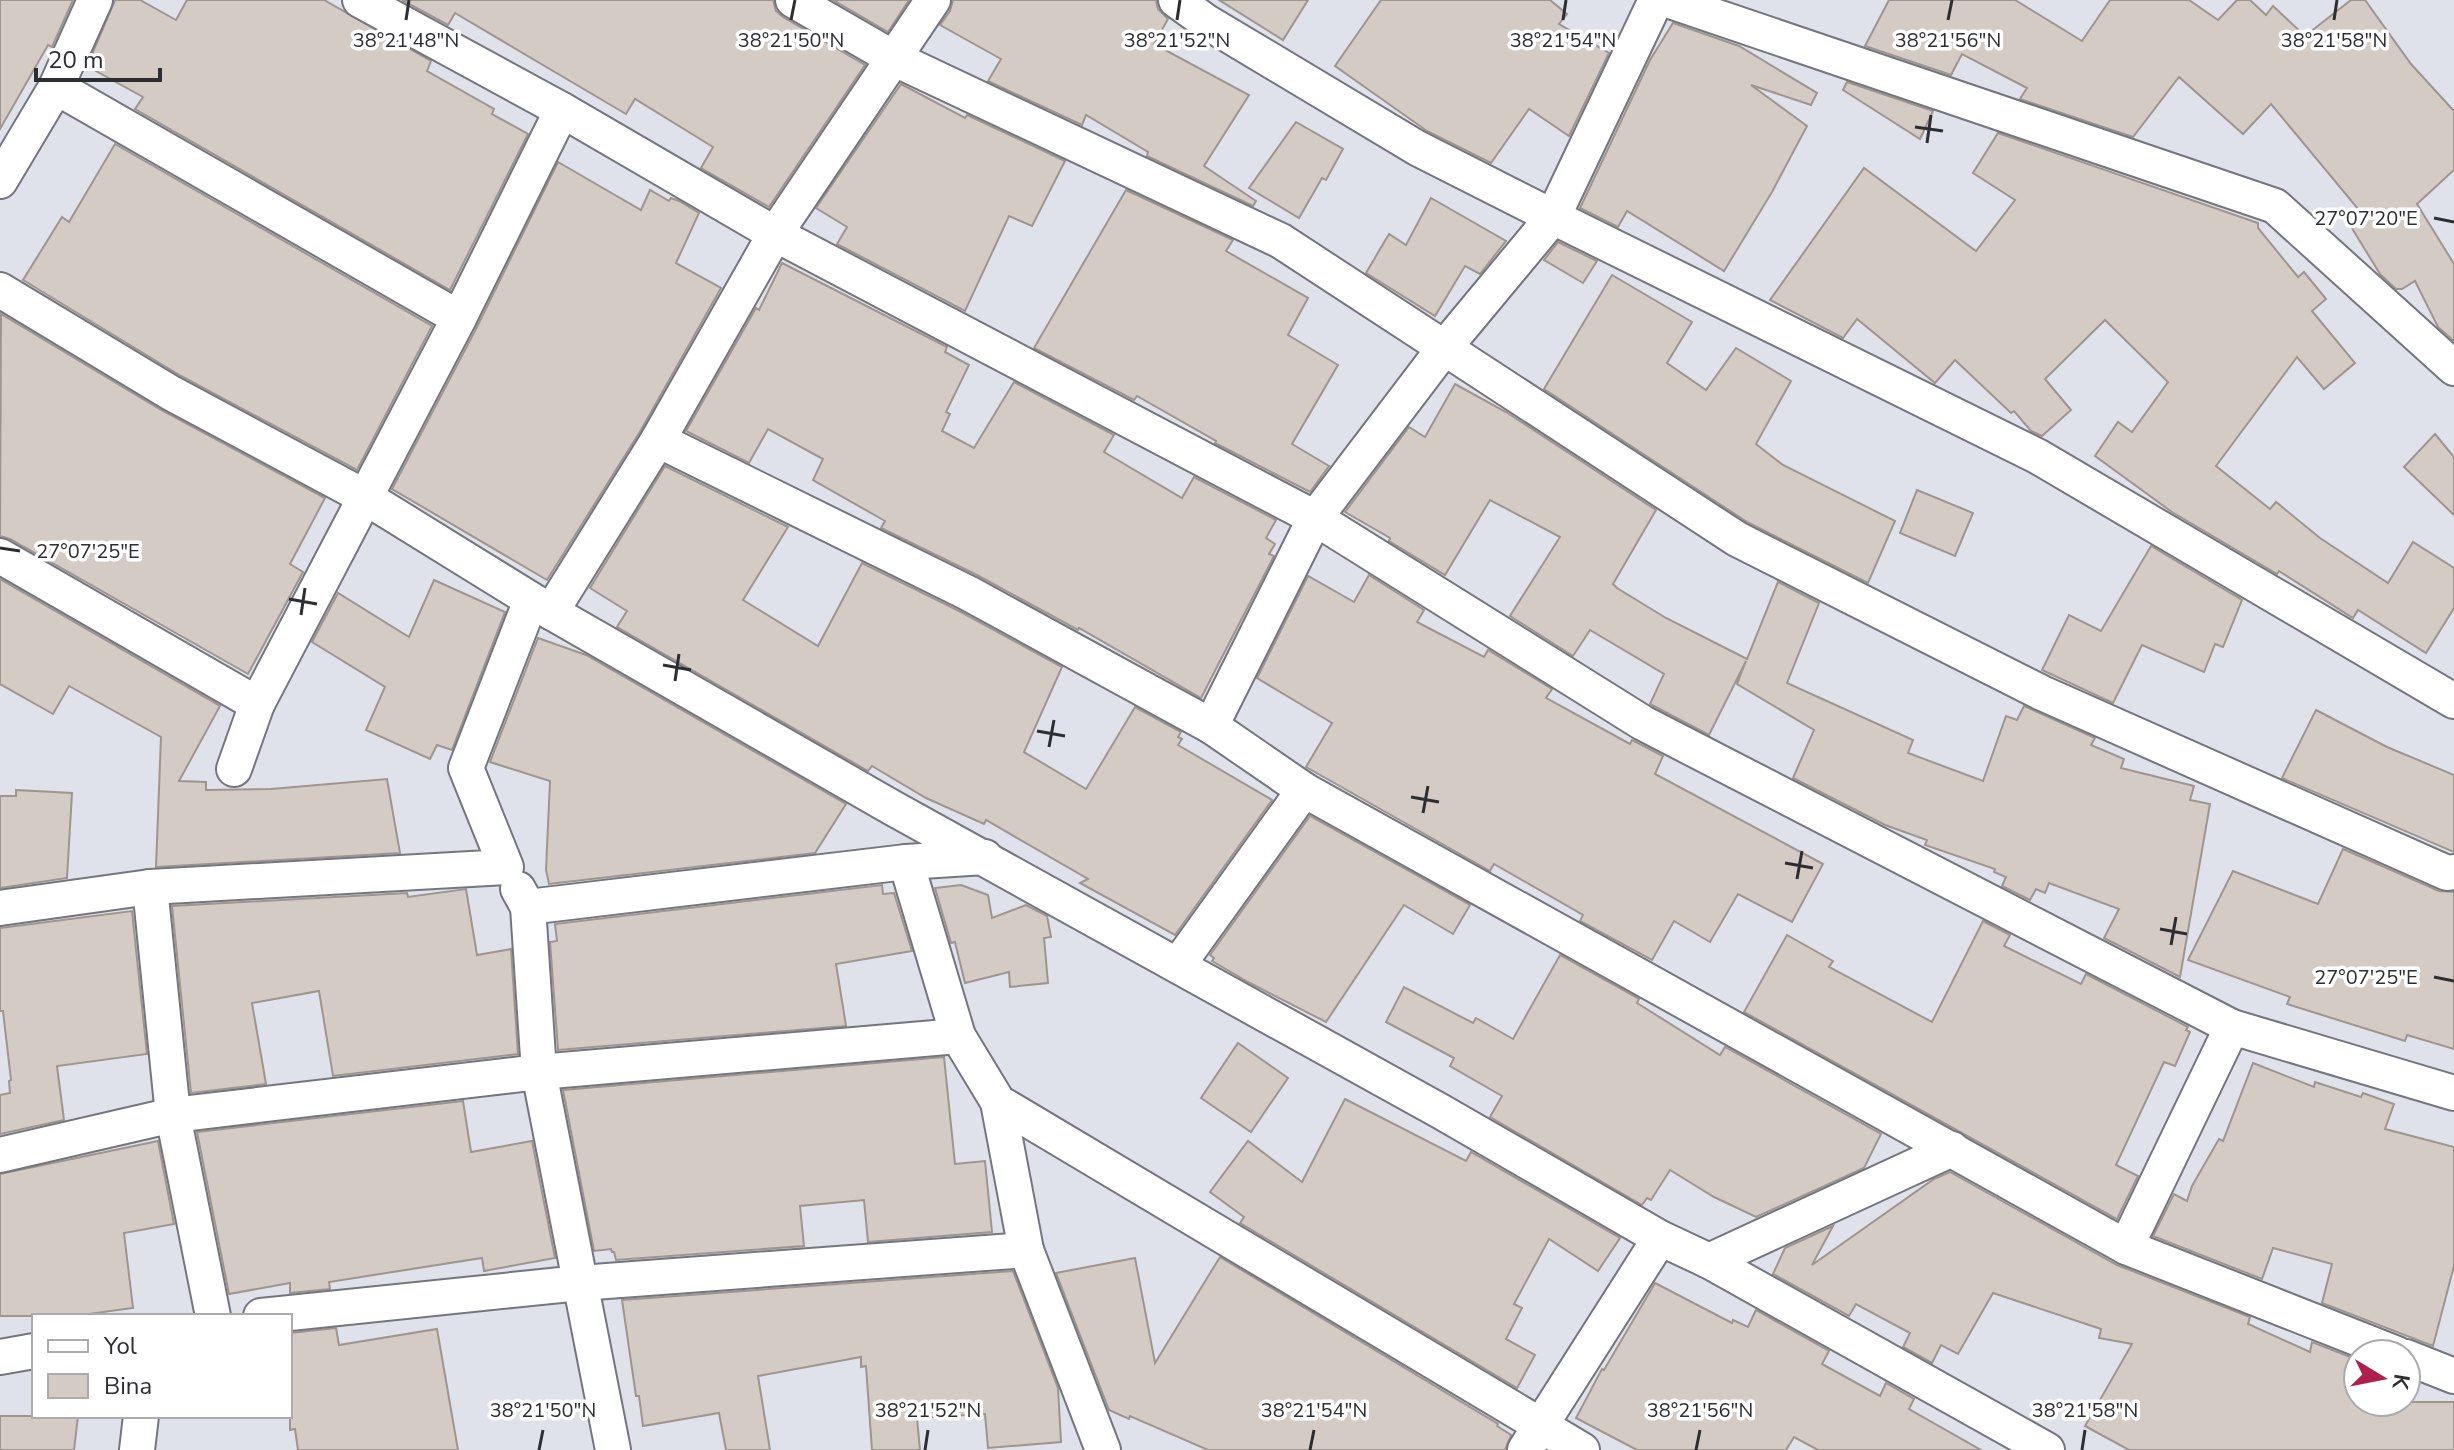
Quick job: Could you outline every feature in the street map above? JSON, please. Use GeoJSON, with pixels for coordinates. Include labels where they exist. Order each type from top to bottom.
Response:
{"type":"FeatureCollection","features":[{"type":"Feature","properties":{"kind":"street"},"geometry":{"type":"LineString","coordinates":[[0,181],[56,87],[95,0]]}},
{"type":"Feature","properties":{"kind":"street"},"geometry":{"type":"LineString","coordinates":[[360,0],[562,110],[775,234],[1315,518],[1643,723],[2232,1027],[2454,1093]]}},
{"type":"Feature","properties":{"kind":"street"},"geometry":{"type":"LineString","coordinates":[[793,0],[895,59],[1281,241],[1737,539],[2042,693],[2447,873],[2454,872]]}},
{"type":"Feature","properties":{"kind":"street"},"geometry":{"type":"LineString","coordinates":[[613,1450],[539,1072],[528,907],[506,867],[466,768],[541,606],[658,440],[775,234],[933,0]]}},
{"type":"Feature","properties":{"kind":"street"},"geometry":{"type":"LineString","coordinates":[[1176,0],[1205,21],[1417,148],[2037,456],[2454,701]]}},
{"type":"Feature","properties":{"kind":"street"},"geometry":{"type":"LineString","coordinates":[[1211,726],[1315,518],[1445,347],[1553,217],[1656,0]]}},
{"type":"Feature","properties":{"kind":"street"},"geometry":{"type":"LineString","coordinates":[[1667,0],[2275,206],[2454,368]]}},
{"type":"Feature","properties":{"kind":"street"},"geometry":{"type":"LineString","coordinates":[[56,87],[459,318]]}},
{"type":"Feature","properties":{"kind":"street"},"geometry":{"type":"LineString","coordinates":[[234,769],[257,704],[459,318],[562,110]]}},
{"type":"Feature","properties":{"kind":"street"},"geometry":{"type":"LineString","coordinates":[[0,290],[171,393],[365,497],[541,606],[1660,1238],[1709,1261],[2047,1450]]}},
{"type":"Feature","properties":{"kind":"street"},"geometry":{"type":"LineString","coordinates":[[658,440],[968,593],[1211,726],[1304,790],[2126,1247],[2356,1338]]}},
{"type":"Feature","properties":{"kind":"street"},"geometry":{"type":"LineString","coordinates":[[0,556],[257,704]]}},
{"type":"Feature","properties":{"kind":"street"},"geometry":{"type":"LineString","coordinates":[[1178,965],[1304,790]]}},
{"type":"Feature","properties":{"kind":"street"},"geometry":{"type":"LineString","coordinates":[[528,907],[906,862],[985,857]]}},
{"type":"Feature","properties":{"kind":"street"},"geometry":{"type":"LineString","coordinates":[[906,862],[958,1036],[998,1102],[1026,1250],[1102,1450]]}},
{"type":"Feature","properties":{"kind":"street"},"geometry":{"type":"LineString","coordinates":[[0,908],[150,887],[506,867]]}},
{"type":"Feature","properties":{"kind":"street"},"geometry":{"type":"LineString","coordinates":[[150,887],[173,1115],[213,1314]]}},
{"type":"Feature","properties":{"kind":"street"},"geometry":{"type":"LineString","coordinates":[[2126,1247],[2232,1027]]}},
{"type":"Feature","properties":{"kind":"street"},"geometry":{"type":"LineString","coordinates":[[0,1155],[173,1115],[539,1072],[958,1036]]}},
{"type":"Feature","properties":{"kind":"street"},"geometry":{"type":"LineString","coordinates":[[998,1102],[1533,1438],[1582,1450]]}},
{"type":"Feature","properties":{"kind":"street"},"geometry":{"type":"LineString","coordinates":[[1709,1261],[1952,1149]]}},
{"type":"Feature","properties":{"kind":"street"},"geometry":{"type":"LineString","coordinates":[[1533,1438],[1660,1238]]}},
{"type":"Feature","properties":{"kind":"street"},"geometry":{"type":"LineString","coordinates":[[280,1314],[580,1283],[1026,1250]]}},
{"type":"Feature","properties":{"kind":"street"},"geometry":{"type":"LineString","coordinates":[[0,1357],[32,1351]]}},
{"type":"Feature","properties":{"kind":"street"},"geometry":{"type":"LineString","coordinates":[[2422,1363],[2454,1376]]}},
{"type":"Feature","properties":{"kind":"street"},"geometry":{"type":"LineString","coordinates":[[137,1450],[141,1418]]}},
{"type":"Feature","properties":{"kind":"building"},"geometry":{"type":"Polygon","coordinates":[[[0,0],[73,0],[52,47],[48,45],[0,129],[0,0]]]}},
{"type":"Feature","properties":{"kind":"building"},"geometry":{"type":"Polygon","coordinates":[[[115,0],[140,0],[176,20],[187,0],[324,0],[431,61],[427,71],[494,109],[492,114],[528,134],[450,290],[135,109],[143,97],[87,66],[115,0]]]}},
{"type":"Feature","properties":{"kind":"building"},"geometry":{"type":"Polygon","coordinates":[[[402,0],[773,0],[776,11],[783,17],[865,65],[769,207],[701,168],[713,147],[635,99],[626,114],[455,13],[448,25],[402,0]]]}},
{"type":"Feature","properties":{"kind":"building"},"geometry":{"type":"Polygon","coordinates":[[[833,0],[909,0],[888,32],[833,0]]]}},
{"type":"Feature","properties":{"kind":"building"},"geometry":{"type":"Polygon","coordinates":[[[953,0],[1156,0],[1158,9],[1168,19],[1154,44],[1249,95],[1204,166],[1256,201],[1253,206],[1147,156],[1148,152],[1086,115],[1082,125],[988,81],[1001,59],[940,25],[950,11],[953,0]]]}},
{"type":"Feature","properties":{"kind":"building"},"geometry":{"type":"Polygon","coordinates":[[[1219,0],[1308,0],[1283,40],[1219,0]]]}},
{"type":"Feature","properties":{"kind":"building"},"geometry":{"type":"Polygon","coordinates":[[[1381,0],[1550,0],[1567,14],[1559,24],[1609,53],[1569,136],[1529,109],[1491,163],[1427,131],[1335,66],[1381,0]]]}},
{"type":"Feature","properties":{"kind":"building"},"geometry":{"type":"Polygon","coordinates":[[[1889,0],[2015,0],[2082,41],[2110,0],[2189,0],[2218,20],[2237,0],[2250,0],[2266,15],[2273,6],[2305,36],[2351,0],[2365,0],[2411,64],[2454,111],[2454,170],[2417,204],[2454,264],[2454,341],[2438,327],[2415,281],[2396,289],[2380,274],[2350,225],[2364,216],[2271,104],[2243,134],[2179,77],[2133,137],[2020,99],[2027,88],[1962,54],[1951,75],[1865,46],[1889,0]]]}},
{"type":"Feature","properties":{"kind":"building"},"geometry":{"type":"Polygon","coordinates":[[[1673,23],[1739,46],[1817,93],[1811,105],[1751,85],[1807,126],[1772,192],[1724,271],[1627,211],[1618,227],[1580,208],[1650,60],[1673,23]]]}},
{"type":"Feature","properties":{"kind":"building"},"geometry":{"type":"Polygon","coordinates":[[[1847,82],[1933,111],[1920,139],[1843,90],[1847,82]]]}},
{"type":"Feature","properties":{"kind":"building"},"geometry":{"type":"Polygon","coordinates":[[[901,84],[965,118],[967,115],[1065,161],[1032,226],[1009,216],[965,311],[837,244],[847,227],[816,208],[901,84]]]}},
{"type":"Feature","properties":{"kind":"building"},"geometry":{"type":"Polygon","coordinates":[[[1296,122],[1343,149],[1299,218],[1249,188],[1296,122]]]}},
{"type":"Feature","properties":{"kind":"building"},"geometry":{"type":"Polygon","coordinates":[[[1998,133],[2258,223],[2258,228],[2298,277],[2304,272],[2326,299],[2312,311],[2355,363],[2324,389],[2297,357],[2216,466],[2270,509],[2276,502],[2320,538],[2388,583],[2413,542],[2454,568],[2454,608],[2426,653],[2358,610],[2353,618],[2279,571],[2277,574],[2172,512],[2095,456],[2118,422],[2132,432],[2168,382],[2105,320],[2045,379],[2071,410],[2042,436],[2031,431],[2014,411],[2011,413],[1955,360],[1935,383],[1857,319],[1843,338],[1770,300],[1864,168],[1976,251],[2015,200],[1973,173],[1998,133]]]}},
{"type":"Feature","properties":{"kind":"building"},"geometry":{"type":"Polygon","coordinates":[[[115,144],[432,326],[357,470],[181,376],[23,280],[62,217],[69,222],[115,144]]]}},
{"type":"Feature","properties":{"kind":"building"},"geometry":{"type":"Polygon","coordinates":[[[558,162],[641,210],[650,190],[699,213],[676,263],[721,288],[641,430],[547,580],[392,489],[477,327],[558,162]]]}},
{"type":"Feature","properties":{"kind":"building"},"geometry":{"type":"Polygon","coordinates":[[[1126,190],[1233,240],[1226,251],[1308,298],[1288,335],[1338,365],[1292,444],[1329,466],[1310,492],[1215,443],[1137,396],[1134,400],[1034,348],[1126,190]]]}},
{"type":"Feature","properties":{"kind":"building"},"geometry":{"type":"Polygon","coordinates":[[[1431,198],[1506,241],[1480,274],[1465,266],[1435,316],[1366,273],[1389,234],[1406,245],[1431,198]]]}},
{"type":"Feature","properties":{"kind":"building"},"geometry":{"type":"Polygon","coordinates":[[[1558,242],[1597,261],[1583,283],[1544,260],[1558,242]]]}},
{"type":"Feature","properties":{"kind":"building"},"geometry":{"type":"Polygon","coordinates":[[[782,263],[947,347],[945,352],[969,365],[946,412],[950,414],[942,431],[974,448],[1014,382],[1114,435],[1104,452],[1182,498],[1194,477],[1276,520],[1266,538],[1275,544],[1269,554],[1274,556],[1201,698],[1079,628],[881,528],[885,521],[813,480],[823,459],[768,429],[749,463],[686,431],[756,308],[759,310],[782,263]]]}},
{"type":"Feature","properties":{"kind":"building"},"geometry":{"type":"Polygon","coordinates":[[[1612,275],[1692,322],[1667,363],[1706,390],[1736,348],[1791,381],[1756,444],[1783,465],[1895,521],[1868,583],[1747,522],[1544,389],[1612,275]]]}},
{"type":"Feature","properties":{"kind":"building"},"geometry":{"type":"Polygon","coordinates":[[[1,314],[161,410],[325,498],[290,564],[303,572],[248,674],[0,536],[1,314]]]}},
{"type":"Feature","properties":{"kind":"building"},"geometry":{"type":"Polygon","coordinates":[[[1455,384],[1506,412],[1656,510],[1613,584],[1666,618],[1747,659],[1778,582],[1819,603],[1787,683],[1913,740],[1908,753],[1983,781],[2006,716],[2017,720],[2024,706],[2095,738],[2091,745],[2124,759],[2121,768],[2194,786],[2190,800],[2210,804],[2180,977],[2104,938],[2119,909],[2049,883],[2045,893],[2036,889],[2030,900],[2002,886],[2006,877],[1994,872],[1995,869],[1925,845],[1927,840],[1885,825],[1793,778],[1814,730],[1737,684],[1746,661],[1709,735],[1650,704],[1664,674],[1590,630],[1573,656],[1510,616],[1560,537],[1490,500],[1445,575],[1345,512],[1409,427],[1425,437],[1455,384]]]}},
{"type":"Feature","properties":{"kind":"building"},"geometry":{"type":"Polygon","coordinates":[[[2435,434],[2454,457],[2454,515],[2404,467],[2435,434]]]}},
{"type":"Feature","properties":{"kind":"building"},"geometry":{"type":"Polygon","coordinates":[[[665,466],[788,527],[743,600],[818,646],[862,563],[1062,667],[1024,752],[1086,789],[1135,707],[1181,732],[1178,737],[1182,739],[1178,745],[1272,800],[1175,935],[1080,883],[1088,879],[986,820],[984,824],[926,798],[872,766],[868,771],[617,627],[627,611],[590,588],[665,466]]]}},
{"type":"Feature","properties":{"kind":"building"},"geometry":{"type":"Polygon","coordinates":[[[1917,490],[1973,513],[1955,556],[1900,533],[1917,490]]]}},
{"type":"Feature","properties":{"kind":"building"},"geometry":{"type":"Polygon","coordinates":[[[2151,546],[2242,600],[2223,647],[2215,644],[2204,672],[2142,645],[2113,703],[2042,670],[2069,615],[2101,631],[2151,546]]]}},
{"type":"Feature","properties":{"kind":"building"},"geometry":{"type":"Polygon","coordinates":[[[1369,575],[1424,610],[1417,622],[1484,657],[1488,650],[1552,689],[1546,698],[1630,744],[1632,740],[1663,756],[1655,774],[1823,864],[1792,922],[1738,894],[1710,942],[1674,921],[1652,960],[1580,921],[1583,915],[1494,864],[1490,871],[1306,767],[1332,723],[1257,678],[1308,576],[1354,602],[1369,575]]]}},
{"type":"Feature","properties":{"kind":"building"},"geometry":{"type":"Polygon","coordinates":[[[0,579],[220,706],[179,781],[206,782],[206,790],[271,789],[387,779],[400,853],[156,867],[161,737],[69,686],[53,714],[0,684],[0,579]]]}},
{"type":"Feature","properties":{"kind":"building"},"geometry":{"type":"Polygon","coordinates":[[[434,580],[505,612],[452,750],[437,745],[430,759],[366,730],[385,687],[312,642],[338,593],[409,637],[434,580]]]}},
{"type":"Feature","properties":{"kind":"building"},"geometry":{"type":"Polygon","coordinates":[[[538,638],[586,655],[846,804],[815,853],[549,884],[546,870],[550,781],[490,762],[538,638]]]}},
{"type":"Feature","properties":{"kind":"building"},"geometry":{"type":"Polygon","coordinates":[[[2316,710],[2387,747],[2454,775],[2454,852],[2282,778],[2316,710]]]}},
{"type":"Feature","properties":{"kind":"building"},"geometry":{"type":"Polygon","coordinates":[[[16,790],[72,793],[67,878],[0,888],[0,796],[16,796],[16,790]]]}},
{"type":"Feature","properties":{"kind":"building"},"geometry":{"type":"Polygon","coordinates":[[[1310,816],[1470,905],[1453,934],[1404,905],[1326,1022],[1248,982],[1212,961],[1214,958],[1210,955],[1310,816]]]}},
{"type":"Feature","properties":{"kind":"building"},"geometry":{"type":"Polygon","coordinates":[[[2343,849],[2439,891],[2454,892],[2454,1049],[2407,1035],[2405,1041],[2287,1004],[2290,997],[2188,960],[2233,871],[2318,904],[2343,849]]]}},
{"type":"Feature","properties":{"kind":"building"},"geometry":{"type":"Polygon","coordinates":[[[882,885],[883,894],[894,893],[912,951],[836,964],[846,1026],[558,1050],[550,942],[557,941],[555,924],[882,885]]]}},
{"type":"Feature","properties":{"kind":"building"},"geometry":{"type":"Polygon","coordinates":[[[961,885],[988,895],[992,918],[1026,905],[1047,916],[1051,937],[1044,938],[1048,983],[1010,987],[1009,972],[965,983],[955,942],[951,943],[935,888],[961,885]]]}},
{"type":"Feature","properties":{"kind":"building"},"geometry":{"type":"Polygon","coordinates":[[[466,889],[477,955],[511,949],[518,1054],[333,1076],[319,991],[252,1003],[266,1084],[191,1093],[172,906],[407,893],[408,897],[466,889]]]}},
{"type":"Feature","properties":{"kind":"building"},"geometry":{"type":"Polygon","coordinates":[[[132,911],[147,1054],[57,1066],[64,1120],[0,1134],[0,1095],[10,1093],[11,1080],[3,1011],[0,1011],[0,928],[132,911]]]}},
{"type":"Feature","properties":{"kind":"building"},"geometry":{"type":"Polygon","coordinates":[[[1983,921],[2010,935],[2004,946],[2081,984],[2086,974],[2188,1027],[2186,1030],[2190,1032],[2175,1066],[2164,1062],[2116,1165],[2138,1176],[2117,1219],[1744,1012],[1787,935],[1833,961],[1829,967],[1932,1022],[1983,921]]]}},
{"type":"Feature","properties":{"kind":"building"},"geometry":{"type":"Polygon","coordinates":[[[1560,955],[1639,999],[1637,1003],[1720,1055],[1725,1047],[1881,1134],[1864,1168],[1756,1217],[1714,1197],[1670,1170],[1651,1200],[1647,1198],[1642,1205],[1490,1117],[1502,1096],[1450,1066],[1454,1058],[1386,1022],[1404,987],[1473,1023],[1476,1018],[1513,1039],[1560,955]]]}},
{"type":"Feature","properties":{"kind":"building"},"geometry":{"type":"Polygon","coordinates":[[[1238,1043],[1288,1078],[1251,1132],[1201,1098],[1238,1043]]]}},
{"type":"Feature","properties":{"kind":"building"},"geometry":{"type":"Polygon","coordinates":[[[944,1057],[955,1164],[985,1161],[992,1232],[868,1242],[864,1200],[800,1206],[804,1246],[616,1260],[611,1249],[594,1251],[563,1090],[944,1057]]]}},
{"type":"Feature","properties":{"kind":"building"},"geometry":{"type":"Polygon","coordinates":[[[2253,1063],[2314,1087],[2315,1082],[2394,1104],[2385,1129],[2454,1147],[2454,1266],[2433,1346],[2422,1342],[2422,1338],[2412,1338],[2322,1303],[2332,1264],[2273,1248],[2262,1279],[2153,1236],[2174,1194],[2187,1201],[2192,1186],[2219,1139],[2223,1141],[2253,1063]]]}},
{"type":"Feature","properties":{"kind":"building"},"geometry":{"type":"Polygon","coordinates":[[[1345,1099],[1466,1161],[1471,1152],[1620,1238],[1598,1271],[1549,1239],[1514,1304],[1522,1308],[1506,1339],[1535,1355],[1517,1388],[1240,1223],[1244,1217],[1210,1192],[1248,1141],[1302,1182],[1345,1099]]]}},
{"type":"Feature","properties":{"kind":"building"},"geometry":{"type":"Polygon","coordinates":[[[463,1101],[471,1152],[532,1141],[555,1258],[484,1271],[482,1258],[329,1282],[330,1289],[290,1293],[290,1283],[229,1294],[197,1132],[463,1101]]]}},
{"type":"Feature","properties":{"kind":"building"},"geometry":{"type":"Polygon","coordinates":[[[158,1141],[174,1224],[124,1233],[133,1308],[89,1314],[0,1316],[0,1174],[158,1141]]]}},
{"type":"Feature","properties":{"kind":"building"},"geometry":{"type":"Polygon","coordinates":[[[1950,1172],[2117,1265],[2250,1317],[2248,1324],[2310,1352],[2312,1342],[2342,1354],[2342,1418],[2422,1418],[2422,1402],[2454,1402],[2454,1450],[2129,1450],[2085,1426],[2132,1344],[2099,1338],[2101,1329],[1993,1293],[1958,1354],[1941,1345],[1932,1363],[1903,1347],[1910,1333],[1856,1304],[1849,1316],[1773,1274],[1785,1248],[1833,1226],[1812,1265],[1934,1179],[1950,1172]]]}},
{"type":"Feature","properties":{"kind":"building"},"geometry":{"type":"Polygon","coordinates":[[[1220,1257],[1498,1424],[1511,1435],[1505,1450],[1208,1450],[1109,1410],[1056,1273],[1135,1258],[1155,1363],[1220,1257]]]}},
{"type":"Feature","properties":{"kind":"building"},"geometry":{"type":"Polygon","coordinates":[[[1013,1271],[1058,1388],[1061,1442],[988,1448],[985,1414],[917,1418],[920,1450],[872,1450],[866,1366],[861,1367],[861,1357],[758,1376],[770,1450],[726,1450],[719,1413],[643,1426],[622,1300],[1013,1271]]]}},
{"type":"Feature","properties":{"kind":"building"},"geometry":{"type":"Polygon","coordinates":[[[1655,1283],[1732,1323],[1733,1320],[1748,1327],[1756,1310],[1829,1351],[1822,1364],[1880,1396],[1886,1383],[1914,1399],[1909,1409],[1981,1450],[1818,1450],[1794,1437],[1786,1450],[1637,1450],[1576,1418],[1655,1283]]]}},
{"type":"Feature","properties":{"kind":"building"},"geometry":{"type":"Polygon","coordinates":[[[336,1328],[339,1345],[437,1329],[458,1450],[298,1450],[295,1429],[290,1430],[292,1333],[336,1328]]]}},
{"type":"Feature","properties":{"kind":"building"},"geometry":{"type":"Polygon","coordinates":[[[0,1416],[78,1418],[74,1450],[0,1450],[0,1416]]]}}]}
